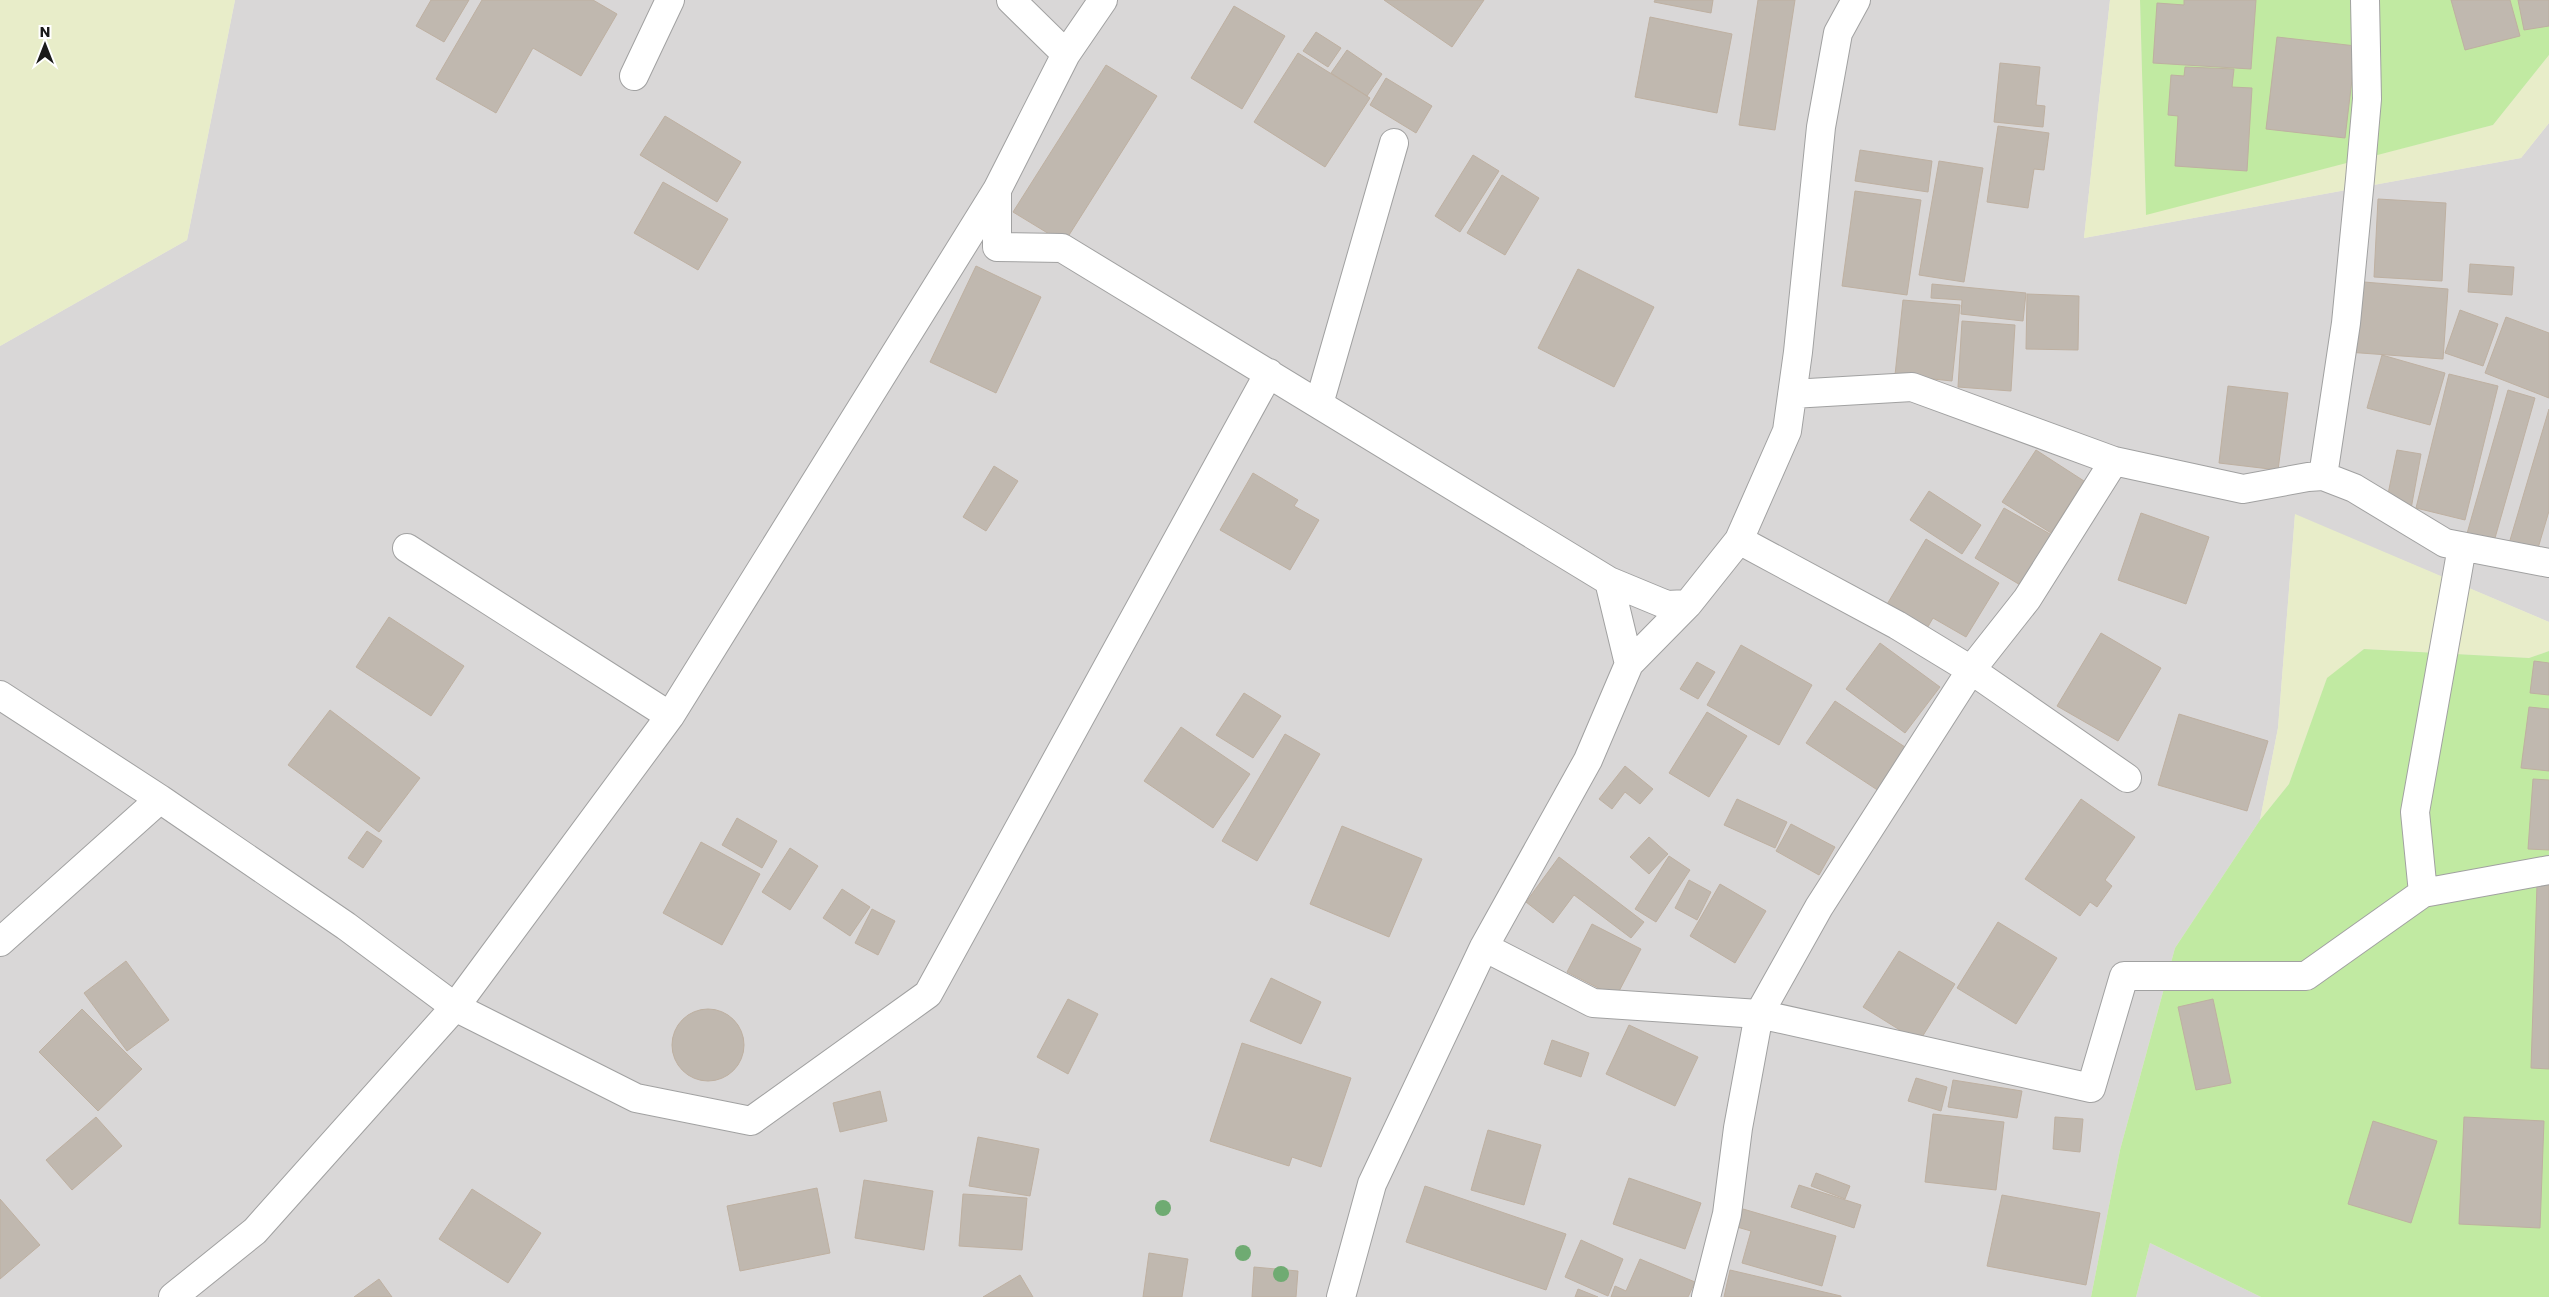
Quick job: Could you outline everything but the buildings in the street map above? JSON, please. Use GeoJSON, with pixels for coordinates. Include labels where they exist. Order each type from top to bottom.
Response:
{"type":"FeatureCollection","features":[{"type":"Feature","properties":{"kind":"street"},"geometry":{"type":"LineString","coordinates":[[634,76],[670,0]]}},
{"type":"Feature","properties":{"kind":"street"},"geometry":{"type":"LineString","coordinates":[[1011,0],[1066,54]]}},
{"type":"Feature","properties":{"kind":"street"},"geometry":{"type":"LineString","coordinates":[[181,1295],[255,1231],[455,1007],[670,716],[997,190],[1066,54],[1103,0]]}},
{"type":"Feature","properties":{"kind":"street"},"geometry":{"type":"LineString","coordinates":[[1341,1297],[1372,1184],[1484,947],[1588,760],[1629,664],[1688,604],[1738,540],[1787,431],[1821,127],[1838,33],[1856,0]]}},
{"type":"Feature","properties":{"kind":"street"},"geometry":{"type":"LineString","coordinates":[[2323,476],[2346,323],[2360,179],[2367,99],[2365,0]]}},
{"type":"Feature","properties":{"kind":"street"},"geometry":{"type":"LineString","coordinates":[[1319,404],[1394,143]]}},
{"type":"Feature","properties":{"kind":"street"},"geometry":{"type":"LineString","coordinates":[[997,190],[996,247],[1062,248],[1609,580],[1667,605],[1688,604]]}},
{"type":"Feature","properties":{"kind":"street"},"geometry":{"type":"LineString","coordinates":[[0,695],[160,799],[346,926],[455,1007],[636,1098],[751,1122],[928,994],[1269,372]]}},
{"type":"Feature","properties":{"kind":"street"},"geometry":{"type":"LineString","coordinates":[[1792,394],[1912,387],[2114,461],[2242,489],[2308,476],[2323,476],[2354,488],[2445,543],[2549,563]]}},
{"type":"Feature","properties":{"kind":"street"},"geometry":{"type":"LineString","coordinates":[[1706,1297],[1727,1214],[1738,1128],[1759,1014],[1819,907],[1970,670],[2027,600],[2114,461]]}},
{"type":"Feature","properties":{"kind":"street"},"geometry":{"type":"LineString","coordinates":[[1738,540],[1897,625],[1970,670],[2127,778]]}},
{"type":"Feature","properties":{"kind":"street"},"geometry":{"type":"LineString","coordinates":[[2423,892],[2416,812],[2462,547]]}},
{"type":"Feature","properties":{"kind":"street"},"geometry":{"type":"LineString","coordinates":[[407,548],[670,716]]}},
{"type":"Feature","properties":{"kind":"street"},"geometry":{"type":"LineString","coordinates":[[1609,580],[1629,664]]}},
{"type":"Feature","properties":{"kind":"street"},"geometry":{"type":"LineString","coordinates":[[0,942],[160,799]]}},
{"type":"Feature","properties":{"kind":"street"},"geometry":{"type":"LineString","coordinates":[[1484,947],[1593,1003],[1759,1014],[2091,1088],[2124,976],[2306,976],[2423,892],[2549,870]]}},
{"type":"Feature","properties":{"kind":"shaded area"},"geometry":{"type":"Polygon","coordinates":[[[235,0],[2110,0],[2084,238],[2521,158],[2549,123],[2549,622],[2295,515],[2278,728],[2260,820],[2175,948],[2120,1150],[2091,1297],[0,1297],[0,346],[187,240],[235,0]]]}},
{"type":"Feature","properties":{"kind":"shaded area"},"geometry":{"type":"Polygon","coordinates":[[[2150,1243],[2261,1297],[2136,1297],[2150,1243]]]}},
{"type":"Feature","properties":{"kind":"green space"},"geometry":{"type":"Polygon","coordinates":[[[0,0],[235,0],[187,240],[0,346],[0,0]]]}},
{"type":"Feature","properties":{"kind":"green space"},"geometry":{"type":"Polygon","coordinates":[[[2110,0],[2140,0],[2146,214],[2493,125],[2549,55],[2549,123],[2521,158],[2084,238],[2110,0]]]}},
{"type":"Feature","properties":{"kind":"green space"},"geometry":{"type":"Polygon","coordinates":[[[2140,0],[2549,0],[2549,55],[2493,125],[2146,215],[2140,0]]]}},
{"type":"Feature","properties":{"kind":"green space"},"geometry":{"type":"Polygon","coordinates":[[[2295,514],[2549,622],[2549,651],[2529,658],[2364,649],[2327,679],[2289,784],[2260,820],[2278,728],[2295,514]]]}},
{"type":"Feature","properties":{"kind":"green space"},"geometry":{"type":"Polygon","coordinates":[[[2364,649],[2529,658],[2549,651],[2549,1297],[2261,1297],[2150,1243],[2136,1297],[2091,1297],[2120,1150],[2175,948],[2260,820],[2289,784],[2327,678],[2364,649]]]}}]}
